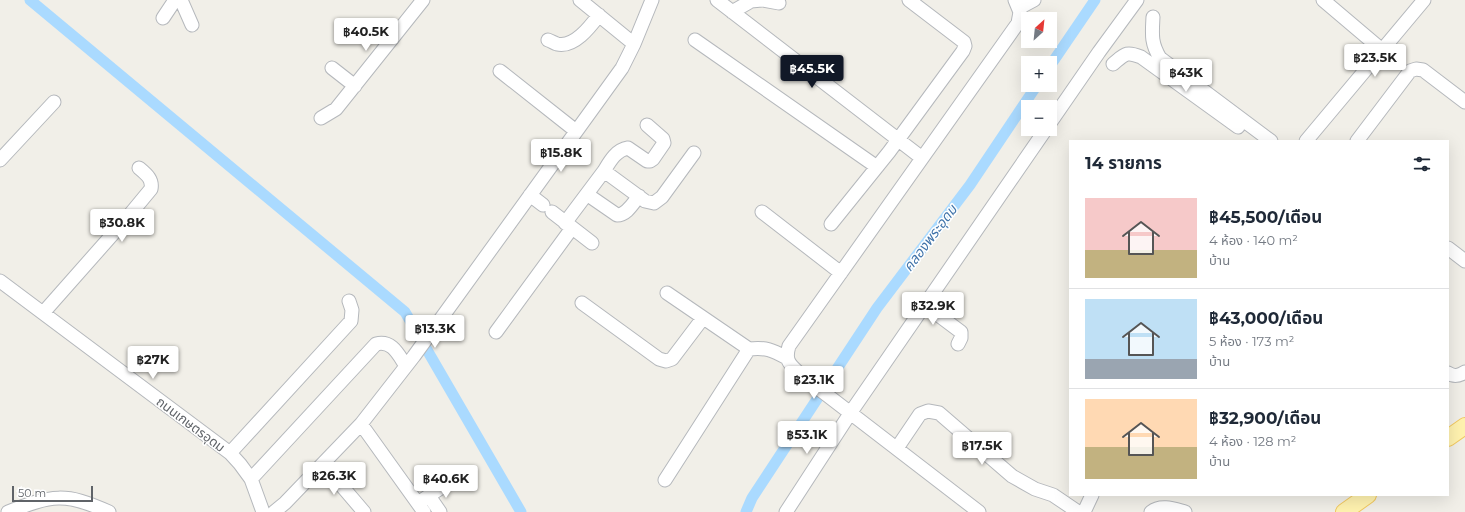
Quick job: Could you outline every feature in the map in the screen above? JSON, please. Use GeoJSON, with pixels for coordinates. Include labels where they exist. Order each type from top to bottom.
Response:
{"type":"FeatureCollection","features":[{"type":"Feature","properties":{"kind":"main road"},"geometry":{"type":"LineString","coordinates":[[1449,437],[1465,426]]}},
{"type":"Feature","properties":{"kind":"main road"},"geometry":{"type":"LineString","coordinates":[[1345,510],[1366,496]]}},
{"type":"Feature","properties":{"kind":"street"},"geometry":{"type":"LineString","coordinates":[[321,118],[336,109],[423,0]]}},
{"type":"Feature","properties":{"kind":"street"},"geometry":{"type":"LineString","coordinates":[[580,0],[634,44]]}},
{"type":"Feature","properties":{"kind":"street"},"geometry":{"type":"LineString","coordinates":[[274,512],[285,503],[361,424],[436,327],[622,68],[634,44],[652,0]]}},
{"type":"Feature","properties":{"kind":"street"},"geometry":{"type":"LineString","coordinates":[[732,12],[752,1],[762,0],[779,3]]}},
{"type":"Feature","properties":{"kind":"street"},"geometry":{"type":"LineString","coordinates":[[831,224],[877,167],[959,57],[965,46],[964,42],[909,0]]}},
{"type":"Feature","properties":{"kind":"street"},"geometry":{"type":"LineString","coordinates":[[787,358],[789,346],[1018,23],[1020,18],[1017,4],[1034,0]]}},
{"type":"Feature","properties":{"kind":"street"},"geometry":{"type":"LineString","coordinates":[[1057,114],[1137,0]]}},
{"type":"Feature","properties":{"kind":"street"},"geometry":{"type":"LineString","coordinates":[[1324,0],[1382,50]]}},
{"type":"Feature","properties":{"kind":"street"},"geometry":{"type":"LineString","coordinates":[[1307,140],[1424,0]]}},
{"type":"Feature","properties":{"kind":"street"},"geometry":{"type":"LineString","coordinates":[[163,18],[174,1],[192,26]]}},
{"type":"Feature","properties":{"kind":"street"},"geometry":{"type":"LineString","coordinates":[[719,1],[922,158]]}},
{"type":"Feature","properties":{"kind":"street"},"geometry":{"type":"LineString","coordinates":[[548,40],[556,44],[572,41],[586,31],[599,15]]}},
{"type":"Feature","properties":{"kind":"street"},"geometry":{"type":"LineString","coordinates":[[1153,17],[1152,39],[1154,49],[1160,58],[1271,140]]}},
{"type":"Feature","properties":{"kind":"street"},"geometry":{"type":"LineString","coordinates":[[695,40],[877,167]]}},
{"type":"Feature","properties":{"kind":"street"},"geometry":{"type":"LineString","coordinates":[[1113,64],[1124,55],[1130,53],[1141,57],[1256,140]]}},
{"type":"Feature","properties":{"kind":"street"},"geometry":{"type":"LineString","coordinates":[[332,68],[355,86]]}},
{"type":"Feature","properties":{"kind":"street"},"geometry":{"type":"LineString","coordinates":[[1358,140],[1410,71],[1416,69],[1423,70],[1465,102]]}},
{"type":"Feature","properties":{"kind":"street"},"geometry":{"type":"LineString","coordinates":[[500,71],[576,131]]}},
{"type":"Feature","properties":{"kind":"street"},"geometry":{"type":"LineString","coordinates":[[0,160],[54,102]]}},
{"type":"Feature","properties":{"kind":"street"},"geometry":{"type":"LineString","coordinates":[[496,332],[569,225],[614,155],[622,149],[628,148],[647,161],[654,159],[664,143],[663,139],[647,125]]}},
{"type":"Feature","properties":{"kind":"street"},"geometry":{"type":"LineString","coordinates":[[786,512],[846,408],[925,305],[1041,136]]}},
{"type":"Feature","properties":{"kind":"street"},"geometry":{"type":"LineString","coordinates":[[604,171],[645,201],[654,203],[662,197],[694,153]]}},
{"type":"Feature","properties":{"kind":"street"},"geometry":{"type":"LineString","coordinates":[[43,313],[151,189],[151,179],[139,168]]}},
{"type":"Feature","properties":{"kind":"street"},"geometry":{"type":"LineString","coordinates":[[530,195],[592,243]]}},
{"type":"Feature","properties":{"kind":"street"},"geometry":{"type":"LineString","coordinates":[[588,195],[617,215],[622,215],[639,196]]}},
{"type":"Feature","properties":{"kind":"street"},"geometry":{"type":"LineString","coordinates":[[762,212],[841,272]]}},
{"type":"Feature","properties":{"kind":"street"},"geometry":{"type":"LineString","coordinates":[[1449,249],[1465,261]]}},
{"type":"Feature","properties":{"kind":"street","name":"ถนนเกษตรอุดม"},"geometry":{"type":"LineString","coordinates":[[0,281],[230,453],[251,479],[264,512]]}},
{"type":"Feature","properties":{"kind":"street"},"geometry":{"type":"LineString","coordinates":[[667,293],[749,349],[766,348],[773,350],[787,358],[790,364],[802,375],[979,512]]}},
{"type":"Feature","properties":{"kind":"street"},"geometry":{"type":"LineString","coordinates":[[230,453],[351,321],[352,310],[349,301]]}},
{"type":"Feature","properties":{"kind":"street"},"geometry":{"type":"LineString","coordinates":[[582,304],[659,359],[666,361],[672,359],[703,318]]}},
{"type":"Feature","properties":{"kind":"street"},"geometry":{"type":"LineString","coordinates":[[925,305],[961,332],[961,338],[958,344]]}},
{"type":"Feature","properties":{"kind":"street"},"geometry":{"type":"LineString","coordinates":[[251,479],[376,344],[382,343],[390,345],[410,361]]}},
{"type":"Feature","properties":{"kind":"street"},"geometry":{"type":"LineString","coordinates":[[665,480],[749,349]]}},
{"type":"Feature","properties":{"kind":"street"},"geometry":{"type":"LineString","coordinates":[[1449,374],[1457,376],[1465,372]]}},
{"type":"Feature","properties":{"kind":"street"},"geometry":{"type":"LineString","coordinates":[[897,448],[920,414],[928,411],[938,413],[1012,476],[1029,486],[1052,495],[1078,512]]}},
{"type":"Feature","properties":{"kind":"street"},"geometry":{"type":"LineString","coordinates":[[361,424],[424,504],[440,512]]}},
{"type":"Feature","properties":{"kind":"street"},"geometry":{"type":"LineString","coordinates":[[323,464],[364,512]]}},
{"type":"Feature","properties":{"kind":"street"},"geometry":{"type":"LineString","coordinates":[[424,504],[460,475]]}},
{"type":"Feature","properties":{"kind":"street"},"geometry":{"type":"LineString","coordinates":[[1084,512],[1092,496]]}},
{"type":"Feature","properties":{"kind":"street"},"geometry":{"type":"LineString","coordinates":[[8,512],[37,501],[65,497],[81,500],[109,512]]}},
{"type":"Feature","properties":{"kind":"street"},"geometry":{"type":"LineString","coordinates":[[1151,512],[1155,509],[1170,507],[1185,512]]}},
{"type":"Feature","properties":{"kind":"waterway"},"geometry":{"type":"LineString","coordinates":[[30,0],[405,312],[521,512]]}},
{"type":"Feature","properties":{"kind":"waterway","name":"คลองพระอุดม"},"geometry":{"type":"LineString","coordinates":[[1057,56],[1095,0]]}},
{"type":"Feature","properties":{"kind":"waterway","name":"คลองพระอุดม"},"geometry":{"type":"LineString","coordinates":[[746,512],[752,498],[877,308],[970,185],[1032,92]]}}]}
